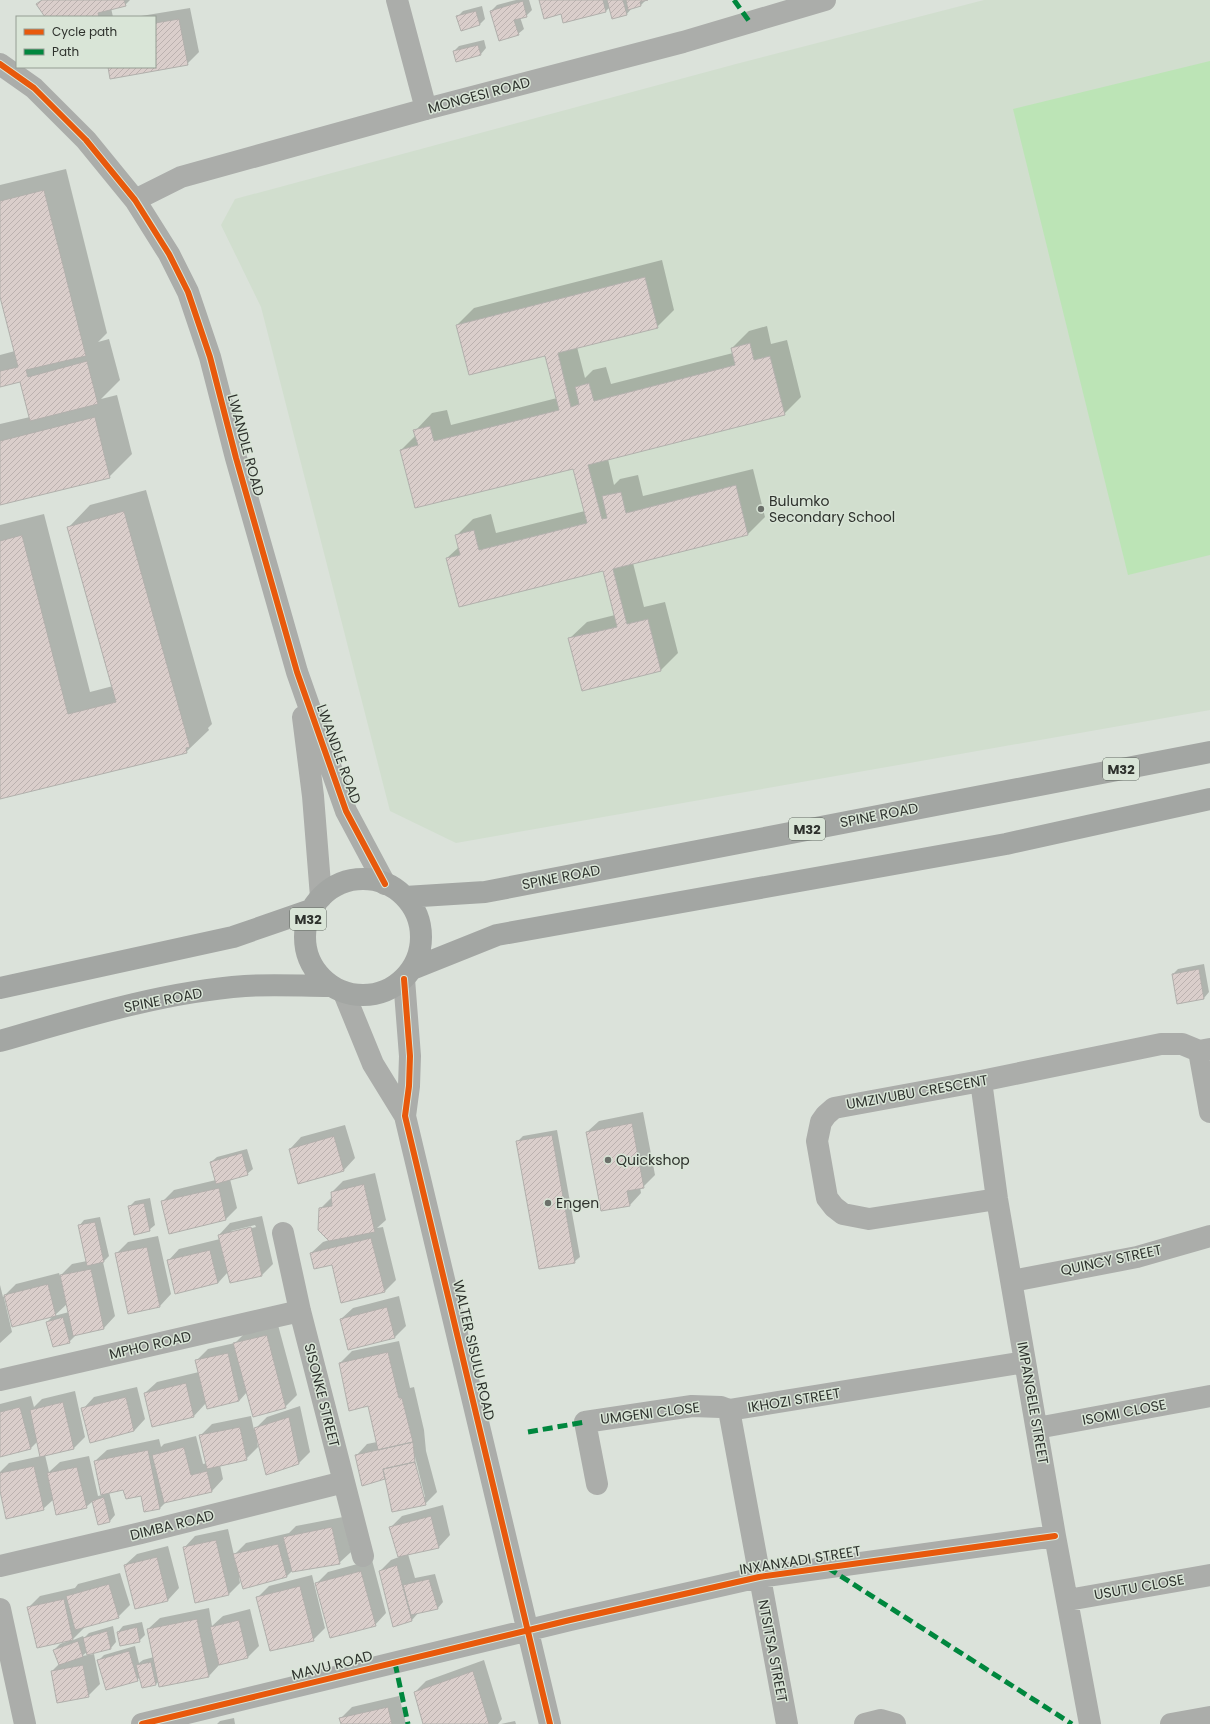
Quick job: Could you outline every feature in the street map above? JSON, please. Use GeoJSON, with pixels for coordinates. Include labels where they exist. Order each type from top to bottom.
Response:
{"type":"FeatureCollection","features":[{"type":"Feature","properties":{"kind":"main road","name":"SPINE ROAD"},"geometry":{"type":"LineString","coordinates":[[405,897],[485,892],[1210,752]]}},
{"type":"Feature","properties":{"kind":"main road","name":"SPINE ROAD"},"geometry":{"type":"LineString","coordinates":[[0,1041],[113,1010],[178,995],[245,986],[337,989],[360,996],[376,994],[391,988],[408,974],[497,935],[1006,844],[1210,800]]}},
{"type":"Feature","properties":{"kind":"main road","name":"M32"},"geometry":{"type":"LineString","coordinates":[[0,988],[233,937],[316,903],[335,886],[351,880],[374,880],[385,884],[405,897],[418,918],[421,931],[421,944],[418,956],[408,974]]}},
{"type":"Feature","properties":{"kind":"main road","name":"M32"},"geometry":{"type":"LineString","coordinates":[[316,903],[305,926],[304,939],[306,952],[318,975],[337,989]]}},
{"type":"Feature","properties":{"kind":"street"},"geometry":{"type":"LineString","coordinates":[[397,0],[426,109]]}},
{"type":"Feature","properties":{"kind":"street","name":"MONGESI ROAD"},"geometry":{"type":"LineString","coordinates":[[135,200],[181,177],[426,109],[683,42],[825,0]]}},
{"type":"Feature","properties":{"kind":"street","name":"LWANDLE ROAD"},"geometry":{"type":"LineString","coordinates":[[0,64],[34,88],[86,140],[135,200],[172,260],[188,292],[210,357],[236,458],[297,672],[346,811],[385,884]]}},
{"type":"Feature","properties":{"kind":"street","name":"LWANDLE ROAD"},"geometry":{"type":"LineString","coordinates":[[297,672],[313,796],[316,903]]}},
{"type":"Feature","properties":{"kind":"street","name":"WALTER SISULU ROAD"},"geometry":{"type":"LineString","coordinates":[[405,1116],[409,1086],[410,1056],[408,974]]}},
{"type":"Feature","properties":{"kind":"street","name":"WALTER SISULU ROAD"},"geometry":{"type":"LineString","coordinates":[[337,989],[373,1064],[405,1116],[550,1724]]}},
{"type":"Feature","properties":{"kind":"street","name":"UMZIVUBU CRESCENT"},"geometry":{"type":"LineString","coordinates":[[997,1199],[869,1219],[843,1214],[826,1198],[817,1141],[821,1122],[834,1108],[981,1081],[1161,1044],[1182,1044],[1205,1050]]}},
{"type":"Feature","properties":{"kind":"street"},"geometry":{"type":"LineString","coordinates":[[1205,1050],[1210,1112]]}},
{"type":"Feature","properties":{"kind":"street","name":"IMPANGELE STREET"},"geometry":{"type":"LineString","coordinates":[[981,1081],[997,1199],[1055,1536],[1090,1724]]}},
{"type":"Feature","properties":{"kind":"street","name":"SISONKE STREET"},"geometry":{"type":"LineString","coordinates":[[283,1233],[300,1311],[363,1556]]}},
{"type":"Feature","properties":{"kind":"street","name":"QUINCY STREET"},"geometry":{"type":"LineString","coordinates":[[1012,1281],[1137,1257],[1210,1236]]}},
{"type":"Feature","properties":{"kind":"street","name":"MPHO ROAD"},"geometry":{"type":"LineString","coordinates":[[0,1380],[300,1311]]}},
{"type":"Feature","properties":{"kind":"street","name":"IKHOZI STREET"},"geometry":{"type":"LineString","coordinates":[[759,1577],[730,1410],[1025,1362]]}},
{"type":"Feature","properties":{"kind":"street","name":"ISOMI CLOSE"},"geometry":{"type":"LineString","coordinates":[[1037,1428],[1210,1396]]}},
{"type":"Feature","properties":{"kind":"street","name":"UMGENI CLOSE"},"geometry":{"type":"LineString","coordinates":[[598,1484],[585,1422],[692,1406],[721,1407],[730,1410]]}},
{"type":"Feature","properties":{"kind":"street","name":"DIMBA ROAD"},"geometry":{"type":"LineString","coordinates":[[0,1566],[344,1482]]}},
{"type":"Feature","properties":{"kind":"street","name":"INXANXADI STREET"},"geometry":{"type":"LineString","coordinates":[[528,1631],[759,1577],[1055,1536]]}},
{"type":"Feature","properties":{"kind":"street","name":"USUTU CLOSE"},"geometry":{"type":"LineString","coordinates":[[1068,1600],[1210,1575]]}},
{"type":"Feature","properties":{"kind":"street","name":"NTSITSA STREET"},"geometry":{"type":"LineString","coordinates":[[759,1577],[787,1724]]}},
{"type":"Feature","properties":{"kind":"street"},"geometry":{"type":"LineString","coordinates":[[0,1609],[25,1724]]}},
{"type":"Feature","properties":{"kind":"street","name":"MAVU ROAD"},"geometry":{"type":"LineString","coordinates":[[142,1724],[528,1631]]}},
{"type":"Feature","properties":{"kind":"street"},"geometry":{"type":"LineString","coordinates":[[1171,1724],[1210,1717]]}},
{"type":"Feature","properties":{"kind":"street"},"geometry":{"type":"LineString","coordinates":[[864,1724],[881,1720],[895,1724]]}},
{"type":"Feature","properties":{"kind":"shaded area","name":"Bulumko Secondary School"},"geometry":{"type":"Polygon","coordinates":[[[984,0],[1210,0],[1210,710],[456,843],[390,811],[261,307],[221,225],[235,199],[736,64],[984,0]]]}},
{"type":"Feature","properties":{"kind":"green space"},"geometry":{"type":"Polygon","coordinates":[[[1210,61],[1210,555],[1128,575],[1013,109],[1210,61]]]}},
{"type":"Feature","properties":{"kind":"building"},"geometry":{"type":"Polygon","coordinates":[[[42,0],[124,0],[126,6],[98,13],[99,16],[44,16],[36,4],[42,0]]]}},
{"type":"Feature","properties":{"kind":"building"},"geometry":{"type":"Polygon","coordinates":[[[539,0],[603,0],[606,12],[563,23],[561,14],[544,19],[539,0]]]}},
{"type":"Feature","properties":{"kind":"building"},"geometry":{"type":"Polygon","coordinates":[[[607,0],[623,0],[627,15],[612,19],[607,0]]]}},
{"type":"Feature","properties":{"kind":"building"},"geometry":{"type":"Polygon","coordinates":[[[626,0],[648,0],[640,2],[641,6],[628,10],[626,0]]]}},
{"type":"Feature","properties":{"kind":"building"},"geometry":{"type":"Polygon","coordinates":[[[523,1],[527,17],[514,20],[519,35],[499,41],[490,11],[523,1]]]}},
{"type":"Feature","properties":{"kind":"building"},"geometry":{"type":"Polygon","coordinates":[[[476,11],[480,25],[461,31],[456,16],[476,11]]]}},
{"type":"Feature","properties":{"kind":"building"},"geometry":{"type":"Polygon","coordinates":[[[179,19],[188,65],[110,79],[108,68],[156,68],[156,23],[179,19]]]}},
{"type":"Feature","properties":{"kind":"building"},"geometry":{"type":"Polygon","coordinates":[[[478,45],[481,55],[456,62],[453,51],[478,45]]]}},
{"type":"Feature","properties":{"kind":"building"},"geometry":{"type":"Polygon","coordinates":[[[44,190],[86,356],[26,370],[28,377],[87,361],[98,404],[30,421],[20,382],[0,387],[0,371],[18,367],[0,297],[0,201],[44,190]]]}},
{"type":"Feature","properties":{"kind":"building"},"geometry":{"type":"Polygon","coordinates":[[[645,277],[658,328],[558,353],[571,407],[579,404],[575,387],[589,383],[594,401],[735,365],[731,348],[750,343],[754,360],[770,356],[785,415],[588,465],[602,519],[607,518],[602,496],[621,492],[626,513],[736,485],[748,535],[613,569],[627,624],[648,619],[661,671],[582,691],[568,638],[617,627],[603,571],[459,607],[446,558],[460,555],[455,535],[474,530],[479,550],[587,523],[573,469],[415,508],[400,450],[418,445],[413,430],[430,426],[434,441],[559,410],[545,356],[469,375],[456,325],[645,277]]]}},
{"type":"Feature","properties":{"kind":"building"},"geometry":{"type":"Polygon","coordinates":[[[95,417],[110,478],[0,505],[0,441],[95,417]]]}},
{"type":"Feature","properties":{"kind":"building"},"geometry":{"type":"Polygon","coordinates":[[[124,511],[190,747],[186,748],[187,753],[0,799],[0,541],[22,535],[68,714],[116,702],[67,527],[124,511]]]}},
{"type":"Feature","properties":{"kind":"building"},"geometry":{"type":"Polygon","coordinates":[[[1199,969],[1204,999],[1177,1004],[1172,974],[1199,969]]]}},
{"type":"Feature","properties":{"kind":"building"},"geometry":{"type":"Polygon","coordinates":[[[632,1123],[644,1188],[627,1191],[630,1206],[601,1211],[586,1132],[632,1123]]]}},
{"type":"Feature","properties":{"kind":"building"},"geometry":{"type":"Polygon","coordinates":[[[552,1135],[575,1263],[539,1269],[516,1141],[552,1135]]]}},
{"type":"Feature","properties":{"kind":"building"},"geometry":{"type":"Polygon","coordinates":[[[334,1136],[344,1171],[298,1184],[289,1149],[334,1136]]]}},
{"type":"Feature","properties":{"kind":"building"},"geometry":{"type":"Polygon","coordinates":[[[242,1153],[248,1175],[216,1184],[210,1162],[242,1153]]]}},
{"type":"Feature","properties":{"kind":"building"},"geometry":{"type":"Polygon","coordinates":[[[364,1184],[375,1232],[329,1241],[318,1230],[319,1208],[332,1206],[331,1192],[364,1184]]]}},
{"type":"Feature","properties":{"kind":"building"},"geometry":{"type":"Polygon","coordinates":[[[219,1188],[226,1220],[169,1234],[161,1201],[219,1188]]]}},
{"type":"Feature","properties":{"kind":"building"},"geometry":{"type":"Polygon","coordinates":[[[144,1203],[150,1231],[134,1235],[128,1206],[144,1203]]]}},
{"type":"Feature","properties":{"kind":"building"},"geometry":{"type":"Polygon","coordinates":[[[95,1222],[104,1262],[87,1266],[78,1225],[95,1222]]]}},
{"type":"Feature","properties":{"kind":"building"},"geometry":{"type":"Polygon","coordinates":[[[251,1227],[262,1276],[230,1283],[218,1235],[251,1227]]]}},
{"type":"Feature","properties":{"kind":"building"},"geometry":{"type":"Polygon","coordinates":[[[371,1238],[385,1292],[341,1303],[332,1265],[314,1269],[310,1253],[371,1238]]]}},
{"type":"Feature","properties":{"kind":"building"},"geometry":{"type":"Polygon","coordinates":[[[147,1247],[160,1307],[128,1314],[115,1253],[147,1247]]]}},
{"type":"Feature","properties":{"kind":"building"},"geometry":{"type":"Polygon","coordinates":[[[210,1250],[218,1283],[175,1294],[167,1260],[210,1250]]]}},
{"type":"Feature","properties":{"kind":"building"},"geometry":{"type":"Polygon","coordinates":[[[91,1269],[104,1329],[73,1336],[60,1275],[91,1269]]]}},
{"type":"Feature","properties":{"kind":"building"},"geometry":{"type":"Polygon","coordinates":[[[48,1284],[56,1316],[12,1327],[4,1295],[48,1284]]]}},
{"type":"Feature","properties":{"kind":"building"},"geometry":{"type":"Polygon","coordinates":[[[387,1307],[395,1338],[348,1350],[340,1319],[387,1307]]]}},
{"type":"Feature","properties":{"kind":"building"},"geometry":{"type":"Polygon","coordinates":[[[63,1317],[70,1343],[53,1347],[46,1322],[63,1317]]]}},
{"type":"Feature","properties":{"kind":"building"},"geometry":{"type":"Polygon","coordinates":[[[267,1335],[286,1408],[253,1417],[233,1343],[267,1335]]]}},
{"type":"Feature","properties":{"kind":"building"},"geometry":{"type":"Polygon","coordinates":[[[388,1352],[399,1398],[402,1398],[413,1442],[378,1450],[368,1406],[349,1411],[339,1363],[388,1352]]]}},
{"type":"Feature","properties":{"kind":"building"},"geometry":{"type":"Polygon","coordinates":[[[228,1353],[239,1401],[207,1409],[195,1360],[228,1353]]]}},
{"type":"Feature","properties":{"kind":"building"},"geometry":{"type":"Polygon","coordinates":[[[186,1383],[194,1417],[152,1427],[144,1393],[186,1383]]]}},
{"type":"Feature","properties":{"kind":"building"},"geometry":{"type":"Polygon","coordinates":[[[126,1397],[134,1431],[90,1443],[81,1408],[126,1397]]]}},
{"type":"Feature","properties":{"kind":"building"},"geometry":{"type":"Polygon","coordinates":[[[63,1402],[74,1449],[40,1457],[30,1410],[63,1402]]]}},
{"type":"Feature","properties":{"kind":"building"},"geometry":{"type":"Polygon","coordinates":[[[20,1407],[31,1449],[0,1457],[0,1412],[20,1407]]]}},
{"type":"Feature","properties":{"kind":"building"},"geometry":{"type":"Polygon","coordinates":[[[289,1417],[299,1464],[266,1475],[254,1428],[289,1417]]]}},
{"type":"Feature","properties":{"kind":"building"},"geometry":{"type":"Polygon","coordinates":[[[240,1427],[247,1460],[207,1469],[199,1435],[240,1427]]]}},
{"type":"Feature","properties":{"kind":"building"},"geometry":{"type":"Polygon","coordinates":[[[413,1442],[415,1462],[383,1469],[385,1479],[362,1486],[355,1455],[413,1442]]]}},
{"type":"Feature","properties":{"kind":"building"},"geometry":{"type":"Polygon","coordinates":[[[184,1447],[191,1475],[207,1471],[212,1492],[164,1503],[152,1455],[184,1447]]]}},
{"type":"Feature","properties":{"kind":"building"},"geometry":{"type":"Polygon","coordinates":[[[148,1450],[160,1509],[144,1512],[141,1496],[126,1499],[123,1490],[101,1495],[94,1461],[148,1450]]]}},
{"type":"Feature","properties":{"kind":"building"},"geometry":{"type":"Polygon","coordinates":[[[415,1462],[426,1505],[392,1512],[383,1469],[415,1462]]]}},
{"type":"Feature","properties":{"kind":"building"},"geometry":{"type":"Polygon","coordinates":[[[34,1466],[44,1510],[6,1519],[0,1491],[0,1473],[34,1466]]]}},
{"type":"Feature","properties":{"kind":"building"},"geometry":{"type":"Polygon","coordinates":[[[77,1467],[87,1508],[56,1515],[47,1473],[77,1467]]]}},
{"type":"Feature","properties":{"kind":"building"},"geometry":{"type":"Polygon","coordinates":[[[104,1497],[110,1522],[98,1525],[92,1501],[104,1497]]]}},
{"type":"Feature","properties":{"kind":"building"},"geometry":{"type":"Polygon","coordinates":[[[431,1516],[439,1548],[398,1557],[389,1527],[431,1516]]]}},
{"type":"Feature","properties":{"kind":"building"},"geometry":{"type":"Polygon","coordinates":[[[332,1527],[340,1564],[292,1572],[283,1537],[332,1527]]]}},
{"type":"Feature","properties":{"kind":"building"},"geometry":{"type":"Polygon","coordinates":[[[216,1540],[229,1595],[195,1603],[183,1547],[216,1540]]]}},
{"type":"Feature","properties":{"kind":"building"},"geometry":{"type":"Polygon","coordinates":[[[278,1544],[287,1577],[243,1589],[233,1554],[278,1544]]]}},
{"type":"Feature","properties":{"kind":"building"},"geometry":{"type":"Polygon","coordinates":[[[157,1557],[168,1601],[135,1609],[124,1565],[157,1557]]]}},
{"type":"Feature","properties":{"kind":"building"},"geometry":{"type":"Polygon","coordinates":[[[397,1565],[412,1621],[393,1627],[379,1571],[397,1565]]]}},
{"type":"Feature","properties":{"kind":"building"},"geometry":{"type":"Polygon","coordinates":[[[361,1571],[376,1626],[330,1638],[315,1583],[361,1571]]]}},
{"type":"Feature","properties":{"kind":"building"},"geometry":{"type":"Polygon","coordinates":[[[429,1579],[438,1609],[411,1615],[403,1585],[429,1579]]]}},
{"type":"Feature","properties":{"kind":"building"},"geometry":{"type":"Polygon","coordinates":[[[109,1584],[119,1618],[75,1630],[66,1596],[109,1584]]]}},
{"type":"Feature","properties":{"kind":"building"},"geometry":{"type":"Polygon","coordinates":[[[300,1586],[314,1641],[270,1651],[256,1597],[300,1586]]]}},
{"type":"Feature","properties":{"kind":"building"},"geometry":{"type":"Polygon","coordinates":[[[64,1599],[73,1640],[37,1648],[27,1607],[64,1599]]]}},
{"type":"Feature","properties":{"kind":"building"},"geometry":{"type":"Polygon","coordinates":[[[197,1619],[209,1677],[159,1687],[147,1629],[197,1619]]]}},
{"type":"Feature","properties":{"kind":"building"},"geometry":{"type":"Polygon","coordinates":[[[239,1620],[248,1658],[219,1665],[210,1627],[239,1620]]]}},
{"type":"Feature","properties":{"kind":"building"},"geometry":{"type":"Polygon","coordinates":[[[137,1627],[140,1642],[120,1646],[117,1632],[137,1627]]]}},
{"type":"Feature","properties":{"kind":"building"},"geometry":{"type":"Polygon","coordinates":[[[107,1631],[111,1649],[87,1655],[83,1638],[107,1631]]]}},
{"type":"Feature","properties":{"kind":"building"},"geometry":{"type":"Polygon","coordinates":[[[78,1641],[83,1657],[59,1665],[53,1650],[78,1641]]]}},
{"type":"Feature","properties":{"kind":"building"},"geometry":{"type":"Polygon","coordinates":[[[129,1651],[138,1681],[106,1690],[97,1660],[129,1651]]]}},
{"type":"Feature","properties":{"kind":"building"},"geometry":{"type":"Polygon","coordinates":[[[151,1662],[156,1685],[142,1688],[136,1665],[151,1662]]]}},
{"type":"Feature","properties":{"kind":"building"},"geometry":{"type":"Polygon","coordinates":[[[83,1665],[89,1697],[57,1703],[51,1671],[83,1665]]]}},
{"type":"Feature","properties":{"kind":"building"},"geometry":{"type":"Polygon","coordinates":[[[473,1671],[489,1724],[423,1724],[414,1692],[473,1671]]]}},
{"type":"Feature","properties":{"kind":"building"},"geometry":{"type":"Polygon","coordinates":[[[388,1707],[392,1724],[341,1724],[339,1718],[388,1707]]]}},
{"type":"Feature","properties":{"kind":"marked path"},"geometry":{"type":"LineString","coordinates":[[734,0],[749,21]]}},
{"type":"Feature","properties":{"kind":"marked path"},"geometry":{"type":"LineString","coordinates":[[528,1432],[585,1422]]}},
{"type":"Feature","properties":{"kind":"marked path"},"geometry":{"type":"LineString","coordinates":[[828,1568],[1072,1724]]}},
{"type":"Feature","properties":{"kind":"marked path"},"geometry":{"type":"LineString","coordinates":[[395,1663],[408,1724]]}},
{"type":"Feature","properties":{"kind":"cycle path"},"geometry":{"type":"LineString","coordinates":[[0,64],[34,88],[86,140],[135,200],[169,254],[188,292],[210,357],[236,458],[297,672],[346,811],[385,884]]}},
{"type":"Feature","properties":{"kind":"cycle path"},"geometry":{"type":"LineString","coordinates":[[404,979],[410,1056],[409,1086],[405,1116],[550,1724]]}},
{"type":"Feature","properties":{"kind":"cycle path"},"geometry":{"type":"LineString","coordinates":[[142,1724],[570,1620],[759,1577],[1055,1536]]}},
{"type":"Feature","properties":{"kind":"place","name":"Bulumko Secondary School"},"geometry":{"type":"Point","coordinates":[761,509]}},
{"type":"Feature","properties":{"kind":"place","name":"Quickshop"},"geometry":{"type":"Point","coordinates":[608,1160]}},
{"type":"Feature","properties":{"kind":"place","name":"Engen"},"geometry":{"type":"Point","coordinates":[548,1203]}}]}
